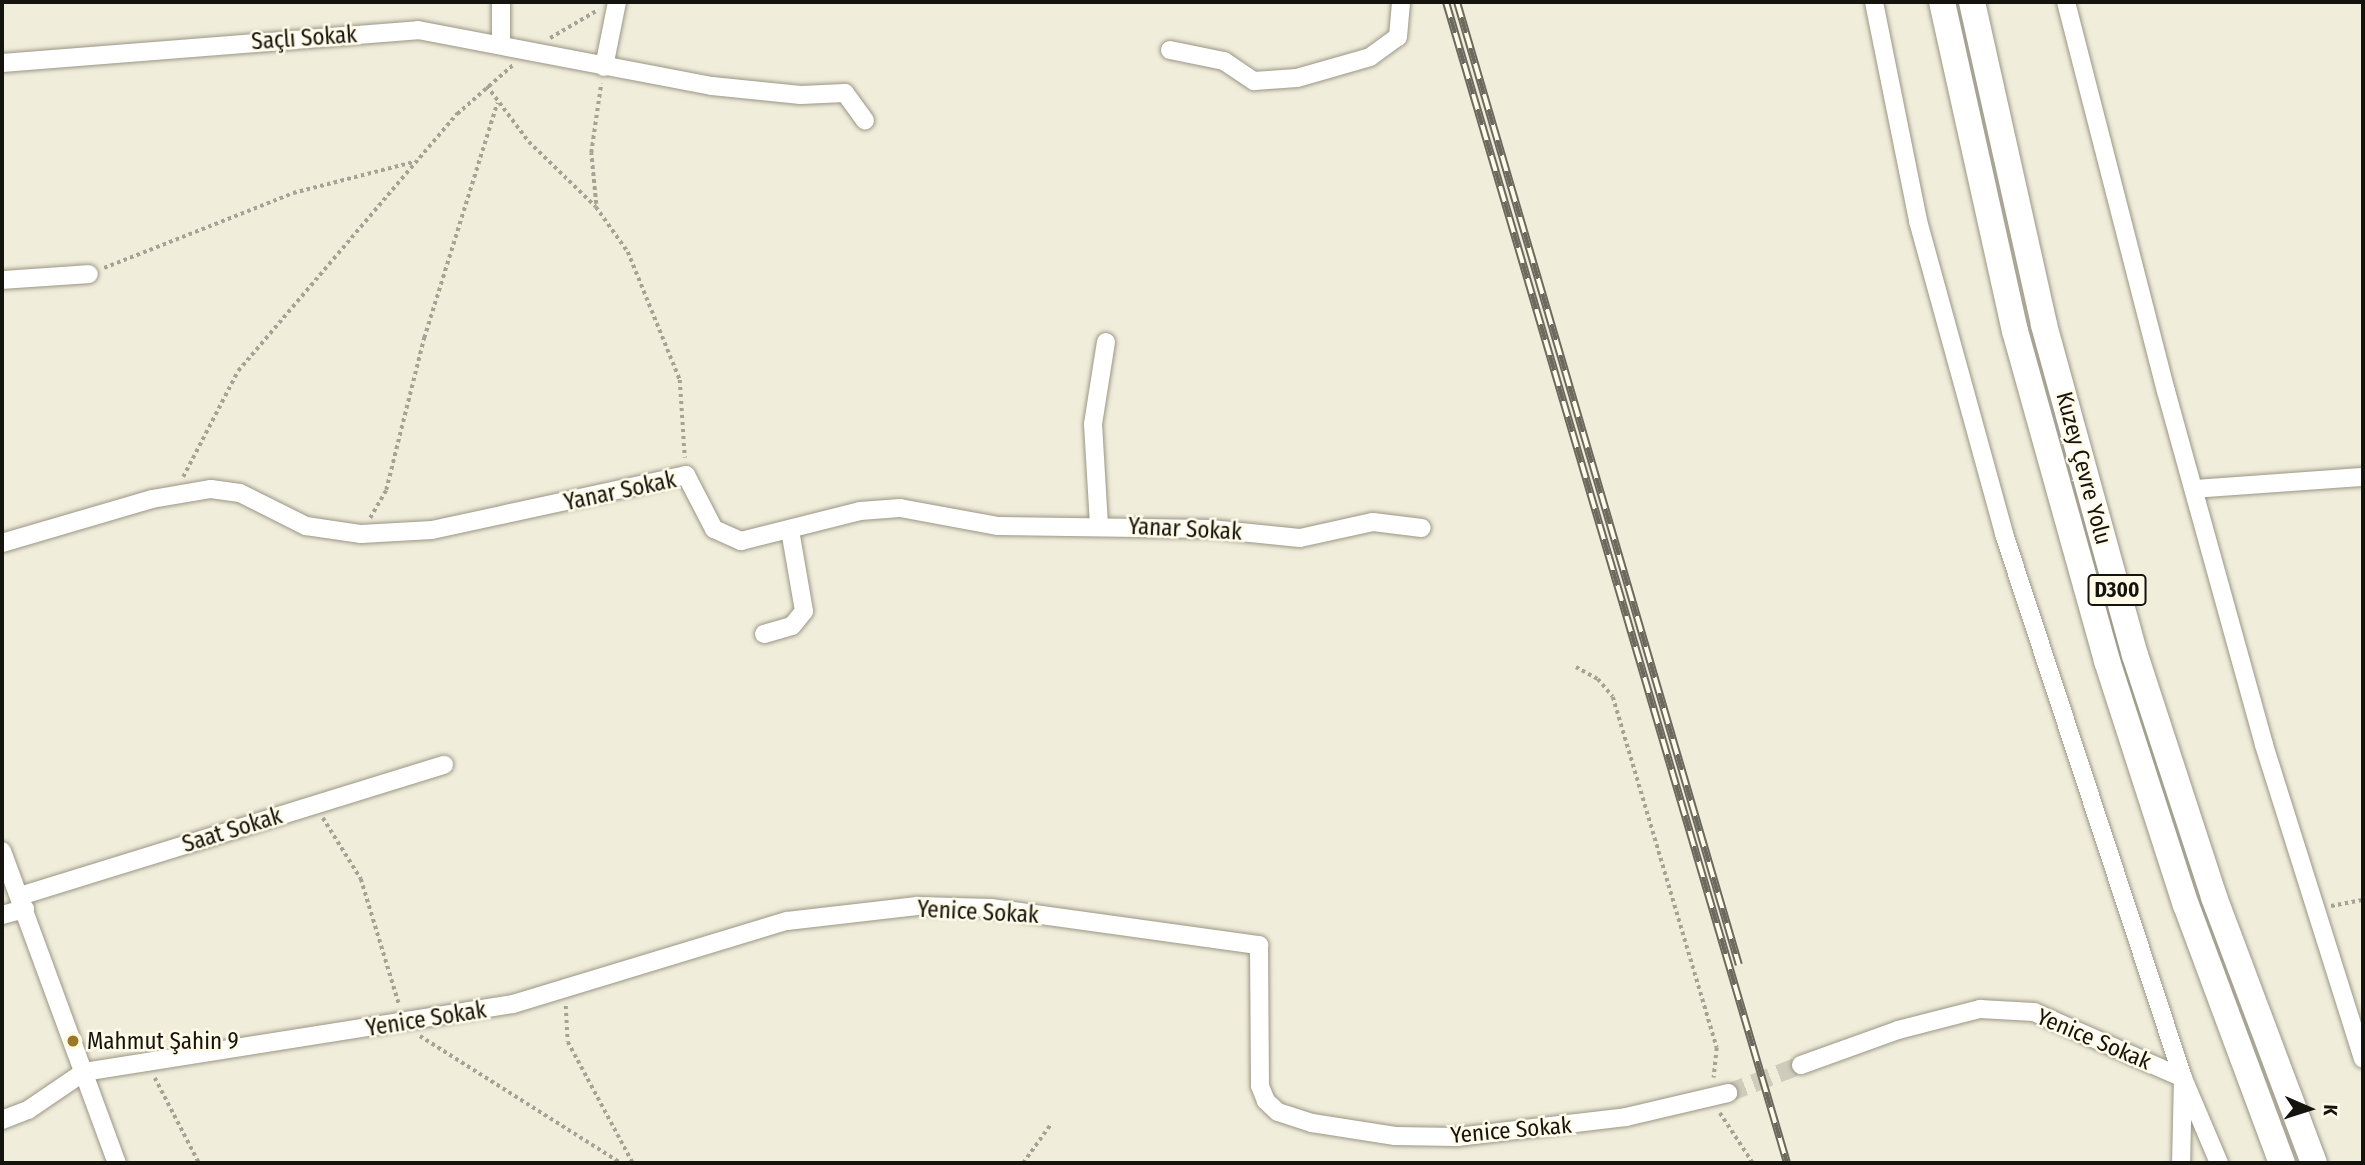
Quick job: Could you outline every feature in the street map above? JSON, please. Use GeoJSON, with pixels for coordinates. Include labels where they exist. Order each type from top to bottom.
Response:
{"type":"FeatureCollection","features":[{"type":"Feature","properties":{"kind":"highway","name":"Kuzey Çevre Yolu"},"geometry":{"type":"LineString","coordinates":[[1942,2],[2015,331],[2107,661],[2186,905],[2282,1163]]}},
{"type":"Feature","properties":{"kind":"highway","name":"Kuzey Çevre Yolu"},"geometry":{"type":"LineString","coordinates":[[1972,2],[2044,325],[2135,655],[2214,897],[2314,1163]]}},
{"type":"Feature","properties":{"kind":"street"},"geometry":{"type":"LineString","coordinates":[[501,2],[501,44]]}},
{"type":"Feature","properties":{"kind":"street"},"geometry":{"type":"LineString","coordinates":[[1170,50],[1224,61],[1254,81],[1297,78],[1370,57],[1389,44],[1398,37],[1401,2]]}},
{"type":"Feature","properties":{"kind":"street"},"geometry":{"type":"LineString","coordinates":[[1874,2],[1918,221],[1979,449],[2030,619],[2183,1077],[2219,1163]]}},
{"type":"Feature","properties":{"kind":"street"},"geometry":{"type":"LineString","coordinates":[[2066,2],[2194,489],[2313,910],[2363,1059]]}},
{"type":"Feature","properties":{"kind":"street"},"geometry":{"type":"LineString","coordinates":[[604,67],[609,5]]}},
{"type":"Feature","properties":{"kind":"street","name":"Saçlı Sokak"},"geometry":{"type":"LineString","coordinates":[[2,63],[418,30],[534,50],[604,67],[757,91],[845,93],[866,121]]}},
{"type":"Feature","properties":{"kind":"street"},"geometry":{"type":"LineString","coordinates":[[2,280],[89,274]]}},
{"type":"Feature","properties":{"kind":"street"},"geometry":{"type":"LineString","coordinates":[[1099,525],[1093,424],[1106,342]]}},
{"type":"Feature","properties":{"kind":"street","name":"Yanar Sokak"},"geometry":{"type":"LineString","coordinates":[[2,543],[174,494],[225,490],[254,498],[306,526],[361,534],[432,530],[686,475],[714,529],[726,538],[752,541],[860,511],[900,508],[998,526],[1099,525],[1300,538],[1373,522],[1422,528]]}},
{"type":"Feature","properties":{"kind":"street"},"geometry":{"type":"LineString","coordinates":[[2194,489],[2363,477]]}},
{"type":"Feature","properties":{"kind":"street"},"geometry":{"type":"LineString","coordinates":[[764,634],[792,626],[804,611],[790,530]]}},
{"type":"Feature","properties":{"kind":"street","name":"Saat Sokak"},"geometry":{"type":"LineString","coordinates":[[2,915],[22,902],[315,804],[444,765]]}},
{"type":"Feature","properties":{"kind":"street"},"geometry":{"type":"LineString","coordinates":[[2,851],[117,1163]]}},
{"type":"Feature","properties":{"kind":"street","name":"Yenice Sokak"},"geometry":{"type":"LineString","coordinates":[[84,1072],[405,1023],[575,989],[707,942],[787,921],[917,906],[991,908],[1259,945],[1260,1086],[1266,1101],[1278,1112],[1312,1123],[1395,1136],[1457,1137],[1591,1122],[1728,1093]]}},
{"type":"Feature","properties":{"kind":"street","name":"Yenice Sokak"},"geometry":{"type":"LineString","coordinates":[[1801,1065],[1919,1024],[1997,1008],[2052,1018],[2183,1077]]}},
{"type":"Feature","properties":{"kind":"street"},"geometry":{"type":"LineString","coordinates":[[2,1120],[28,1110],[84,1072]]}},
{"type":"Feature","properties":{"kind":"street"},"geometry":{"type":"LineString","coordinates":[[2181,1163],[2183,1077]]}},
{"type":"Feature","properties":{"kind":"path"},"geometry":{"type":"LineString","coordinates":[[174,494],[237,371],[416,162],[487,86],[534,50],[609,5]]}},
{"type":"Feature","properties":{"kind":"path"},"geometry":{"type":"LineString","coordinates":[[596,206],[591,153],[604,67]]}},
{"type":"Feature","properties":{"kind":"path"},"geometry":{"type":"LineString","coordinates":[[487,86],[497,103],[529,142],[596,206],[628,252],[680,380],[686,475]]}},
{"type":"Feature","properties":{"kind":"path"},"geometry":{"type":"LineString","coordinates":[[361,534],[386,490],[424,338],[497,103]]}},
{"type":"Feature","properties":{"kind":"path"},"geometry":{"type":"LineString","coordinates":[[89,274],[293,193],[416,162]]}},
{"type":"Feature","properties":{"kind":"path"},"geometry":{"type":"LineString","coordinates":[[1576,667],[1598,679],[1613,697],[1653,824],[1717,1048],[1709,1098],[1753,1163]]}},
{"type":"Feature","properties":{"kind":"path"},"geometry":{"type":"LineString","coordinates":[[315,804],[361,879],[405,1023],[510,1097],[621,1163]]}},
{"type":"Feature","properties":{"kind":"path"},"geometry":{"type":"LineString","coordinates":[[2313,910],[2363,900]]}},
{"type":"Feature","properties":{"kind":"path"},"geometry":{"type":"LineString","coordinates":[[575,989],[564,1015],[568,1042],[632,1163]]}},
{"type":"Feature","properties":{"kind":"path"},"geometry":{"type":"LineString","coordinates":[[147,1062],[199,1163]]}},
{"type":"Feature","properties":{"kind":"path"},"geometry":{"type":"LineString","coordinates":[[1023,1163],[1051,1124]]}},
{"type":"Feature","properties":{"kind":"tunnel"},"geometry":{"type":"LineString","coordinates":[[1728,1093],[1801,1065]]}},
{"type":"Feature","properties":{"kind":"railway"},"geometry":{"type":"LineString","coordinates":[[1446,2],[1787,1163]]}},
{"type":"Feature","properties":{"kind":"railway"},"geometry":{"type":"LineString","coordinates":[[1457,2],[1739,965]]}},
{"type":"Feature","properties":{"kind":"place","name":"Mahmut Şahin 9"},"geometry":{"type":"Point","coordinates":[73,1041]}}]}
